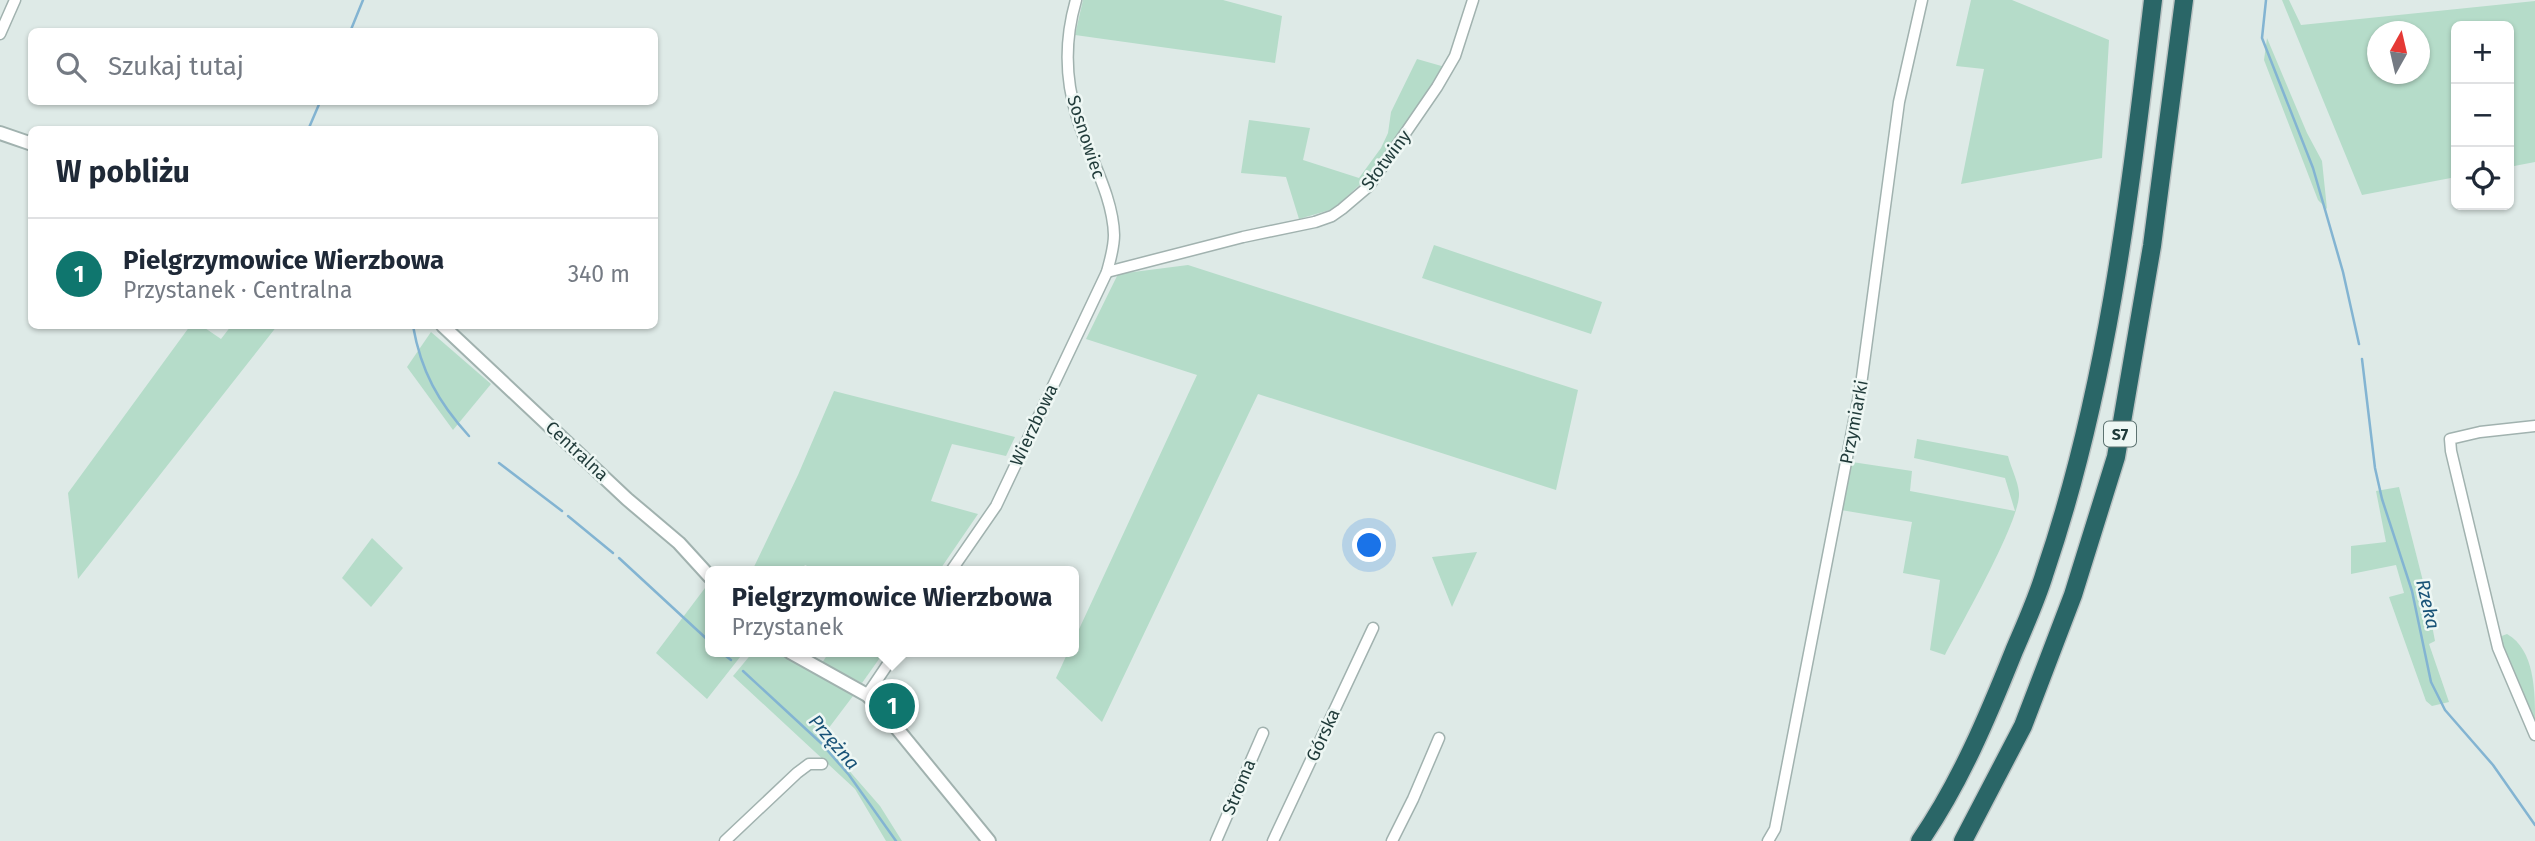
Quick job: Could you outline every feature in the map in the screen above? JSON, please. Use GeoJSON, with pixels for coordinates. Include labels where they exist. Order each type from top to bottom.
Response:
{"type":"FeatureCollection","features":[{"type":"Feature","properties":{"kind":"highway","name":"S7"},"geometry":{"type":"LineString","coordinates":[[1920,841],[1936,817],[1991,709],[2045,573],[2083,444],[2108,324],[2123,234],[2153,0]]}},
{"type":"Feature","properties":{"kind":"highway","name":"S7"},"geometry":{"type":"LineString","coordinates":[[1963,841],[2023,726],[2073,595],[2116,457],[2152,246],[2184,0]]}},
{"type":"Feature","properties":{"kind":"street"},"geometry":{"type":"LineString","coordinates":[[0,34],[15,0]]}},
{"type":"Feature","properties":{"kind":"street","name":"Sosnowiec"},"geometry":{"type":"LineString","coordinates":[[1076,0],[1068,33],[1070,87],[1076,117],[1110,213],[1113,240],[1107,272]]}},
{"type":"Feature","properties":{"kind":"street","name":"Słotwiny"},"geometry":{"type":"LineString","coordinates":[[1107,272],[1243,237],[1315,222],[1342,209],[1369,186],[1437,88],[1455,56],[1473,0]]}},
{"type":"Feature","properties":{"kind":"street","name":"Przymiarki"},"geometry":{"type":"LineString","coordinates":[[1768,841],[1775,829],[1860,390],[1899,102],[1922,0]]}},
{"type":"Feature","properties":{"kind":"street"},"geometry":{"type":"LineString","coordinates":[[0,133],[28,143]]}},
{"type":"Feature","properties":{"kind":"street","name":"Wierzbowa"},"geometry":{"type":"LineString","coordinates":[[954,566],[996,506],[1107,272]]}},
{"type":"Feature","properties":{"kind":"street","name":"Centralna"},"geometry":{"type":"LineString","coordinates":[[446,329],[628,499],[680,543],[705,571]]}},
{"type":"Feature","properties":{"kind":"street"},"geometry":{"type":"LineString","coordinates":[[2535,426],[2480,432],[2450,439],[2498,648],[2535,734]]}},
{"type":"Feature","properties":{"kind":"street","name":"Górska"},"geometry":{"type":"LineString","coordinates":[[1273,841],[1373,628]]}},
{"type":"Feature","properties":{"kind":"street"},"geometry":{"type":"LineString","coordinates":[[797,657],[867,695],[886,712],[989,841]]}},
{"type":"Feature","properties":{"kind":"street"},"geometry":{"type":"LineString","coordinates":[[867,695],[893,657]]}},
{"type":"Feature","properties":{"kind":"street","name":"Stroma"},"geometry":{"type":"LineString","coordinates":[[1216,841],[1263,733]]}},
{"type":"Feature","properties":{"kind":"street"},"geometry":{"type":"LineString","coordinates":[[1392,841],[1439,738]]}},
{"type":"Feature","properties":{"kind":"street"},"geometry":{"type":"LineString","coordinates":[[725,841],[797,773],[809,764],[822,764]]}},
{"type":"Feature","properties":{"kind":"green space"},"geometry":{"type":"Polygon","coordinates":[[[1083,0],[1223,0],[1282,16],[1275,63],[1075,35],[1083,0]]]}},
{"type":"Feature","properties":{"kind":"green space"},"geometry":{"type":"Polygon","coordinates":[[[1971,0],[2012,0],[2109,40],[2102,158],[1961,184],[1984,69],[1956,66],[1971,0]]]}},
{"type":"Feature","properties":{"kind":"green space"},"geometry":{"type":"Polygon","coordinates":[[[2282,0],[2289,0],[2301,25],[2535,1],[2535,162],[2514,166],[2514,21],[2451,21],[2451,178],[2362,195],[2282,0]]]}},
{"type":"Feature","properties":{"kind":"green space"},"geometry":{"type":"Polygon","coordinates":[[[2267,38],[2307,133],[2322,161],[2327,209],[2318,200],[2264,60],[2267,38]]]}},
{"type":"Feature","properties":{"kind":"green space"},"geometry":{"type":"Polygon","coordinates":[[[1417,59],[1445,67],[1390,152],[1365,180],[1333,209],[1299,219],[1286,177],[1241,173],[1249,120],[1310,128],[1303,160],[1359,178],[1381,148],[1388,133],[1391,112],[1417,59]]]}},
{"type":"Feature","properties":{"kind":"green space"},"geometry":{"type":"Polygon","coordinates":[[[1434,245],[1602,302],[1591,334],[1422,278],[1434,245]]]}},
{"type":"Feature","properties":{"kind":"green space"},"geometry":{"type":"Polygon","coordinates":[[[1188,265],[1578,390],[1556,490],[1258,394],[1102,722],[1056,678],[1066,657],[1079,657],[1079,629],[1197,375],[1086,339],[1118,274],[1188,265]]]}},
{"type":"Feature","properties":{"kind":"green space"},"geometry":{"type":"Polygon","coordinates":[[[188,329],[206,329],[221,339],[229,329],[275,329],[78,579],[68,493],[188,329]]]}},
{"type":"Feature","properties":{"kind":"green space"},"geometry":{"type":"Polygon","coordinates":[[[431,332],[491,384],[453,430],[407,367],[431,332]]]}},
{"type":"Feature","properties":{"kind":"green space"},"geometry":{"type":"Polygon","coordinates":[[[834,391],[1015,437],[1006,456],[952,444],[931,501],[978,514],[942,566],[754,566],[834,391]]]}},
{"type":"Feature","properties":{"kind":"green space"},"geometry":{"type":"Polygon","coordinates":[[[1917,439],[2008,456],[2019,493],[2017,507],[2000,548],[1945,655],[1930,650],[1940,580],[1903,573],[1912,522],[1841,510],[1852,462],[1912,471],[1910,491],[2015,511],[2005,478],[1914,458],[1917,439]]]}},
{"type":"Feature","properties":{"kind":"green space"},"geometry":{"type":"Polygon","coordinates":[[[2399,487],[2435,641],[2429,644],[2449,702],[2432,706],[2426,701],[2389,597],[2404,593],[2396,565],[2351,574],[2351,546],[2386,542],[2376,491],[2399,487]]]}},
{"type":"Feature","properties":{"kind":"green space"},"geometry":{"type":"Polygon","coordinates":[[[372,538],[403,568],[371,607],[342,578],[372,538]]]}},
{"type":"Feature","properties":{"kind":"green space"},"geometry":{"type":"Polygon","coordinates":[[[1477,552],[1452,607],[1432,557],[1477,552]]]}},
{"type":"Feature","properties":{"kind":"green space"},"geometry":{"type":"Polygon","coordinates":[[[705,588],[705,657],[740,657],[707,699],[656,653],[705,588]]]}},
{"type":"Feature","properties":{"kind":"green space"},"geometry":{"type":"Polygon","coordinates":[[[2507,634],[2523,650],[2532,672],[2535,723],[2499,637],[2507,634]]]}},
{"type":"Feature","properties":{"kind":"green space"},"geometry":{"type":"Polygon","coordinates":[[[749,657],[791,657],[853,696],[825,733],[832,751],[880,806],[902,841],[886,841],[855,789],[733,676],[749,657]]]}},
{"type":"Feature","properties":{"kind":"green space"},"geometry":{"type":"Polygon","coordinates":[[[826,657],[880,657],[862,683],[822,663],[826,657]]]}},
{"type":"Feature","properties":{"kind":"waterway","name":"Przężna"},"geometry":{"type":"LineString","coordinates":[[352,28],[363,0]]}},
{"type":"Feature","properties":{"kind":"waterway","name":"Rzeka"},"geometry":{"type":"LineString","coordinates":[[2266,0],[2262,38],[2313,168],[2343,272],[2359,344]]}},
{"type":"Feature","properties":{"kind":"waterway","name":"Przężna"},"geometry":{"type":"LineString","coordinates":[[310,126],[319,105]]}},
{"type":"Feature","properties":{"kind":"waterway","name":"Przężna"},"geometry":{"type":"LineString","coordinates":[[414,329],[432,385],[448,411],[469,436]]}},
{"type":"Feature","properties":{"kind":"waterway","name":"Rzeka"},"geometry":{"type":"LineString","coordinates":[[2362,359],[2375,468],[2382,499],[2412,591],[2431,682],[2445,710],[2493,765],[2535,825]]}},
{"type":"Feature","properties":{"kind":"waterway","name":"Przężna"},"geometry":{"type":"LineString","coordinates":[[499,463],[562,511]]}},
{"type":"Feature","properties":{"kind":"waterway","name":"Przężna"},"geometry":{"type":"LineString","coordinates":[[568,516],[613,553]]}},
{"type":"Feature","properties":{"kind":"waterway","name":"Przężna"},"geometry":{"type":"LineString","coordinates":[[619,558],[705,637]]}},
{"type":"Feature","properties":{"kind":"waterway","name":"Przężna"},"geometry":{"type":"LineString","coordinates":[[727,657],[731,660]]}},
{"type":"Feature","properties":{"kind":"waterway","name":"Przężna"},"geometry":{"type":"LineString","coordinates":[[743,671],[821,743],[849,775],[896,841]]}},
{"type":"Feature","properties":{"kind":"place","name":"Pielgrzymowice Wierzbowa"},"geometry":{"type":"Point","coordinates":[892,706]}}]}
